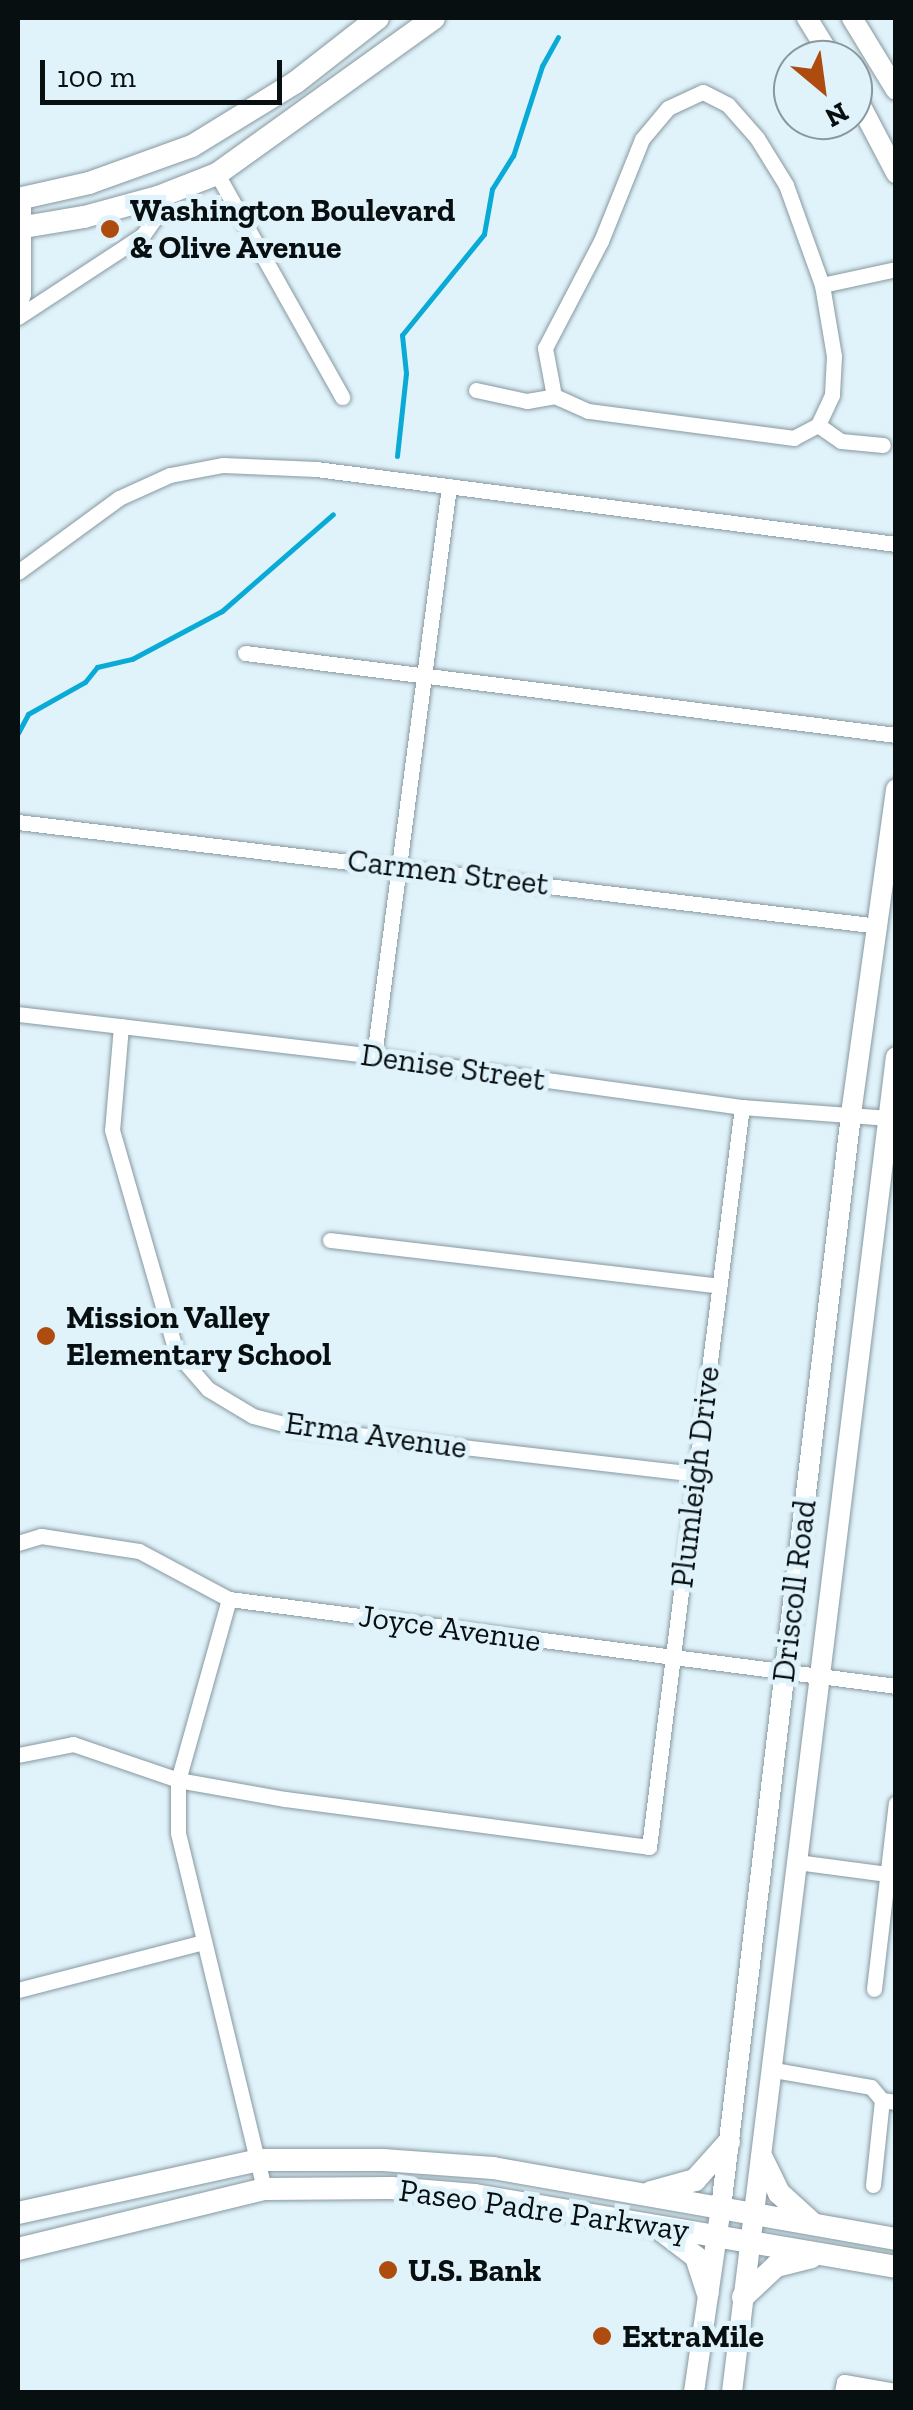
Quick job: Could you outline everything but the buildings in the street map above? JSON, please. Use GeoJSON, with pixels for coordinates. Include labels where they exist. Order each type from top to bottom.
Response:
{"type":"FeatureCollection","features":[{"type":"Feature","properties":{"kind":"main road"},"geometry":{"type":"LineString","coordinates":[[20,199],[127,172],[192,146],[285,90],[378,18]]}},
{"type":"Feature","properties":{"kind":"main road"},"geometry":{"type":"LineString","coordinates":[[20,228],[84,218],[158,197],[217,174],[434,18]]}},
{"type":"Feature","properties":{"kind":"main road"},"geometry":{"type":"LineString","coordinates":[[642,2194],[694,2180],[729,2142]]}},
{"type":"Feature","properties":{"kind":"main road"},"geometry":{"type":"LineString","coordinates":[[762,2158],[778,2193],[814,2224]]}},
{"type":"Feature","properties":{"kind":"main road","name":"Paseo Padre Parkway"},"geometry":{"type":"LineString","coordinates":[[18,2213],[260,2160],[383,2160],[494,2168],[896,2239]]}},
{"type":"Feature","properties":{"kind":"main road","name":"Paseo Padre Parkway"},"geometry":{"type":"LineString","coordinates":[[18,2248],[264,2188],[452,2192],[896,2267]]}},
{"type":"Feature","properties":{"kind":"main road"},"geometry":{"type":"LineString","coordinates":[[650,2223],[696,2257],[708,2293]]}},
{"type":"Feature","properties":{"kind":"main road"},"geometry":{"type":"LineString","coordinates":[[743,2297],[776,2266],[826,2255]]}},
{"type":"Feature","properties":{"kind":"street"},"geometry":{"type":"LineString","coordinates":[[806,18],[821,40]]}},
{"type":"Feature","properties":{"kind":"street"},"geometry":{"type":"LineString","coordinates":[[852,18],[896,90]]}},
{"type":"Feature","properties":{"kind":"street"},"geometry":{"type":"LineString","coordinates":[[476,390],[527,401],[554,396],[588,411],[794,438],[818,425],[832,395],[834,356],[822,285],[786,185],[757,138],[728,105],[703,92],[668,108],[642,139],[600,242],[545,348],[554,396]]}},
{"type":"Feature","properties":{"kind":"street"},"geometry":{"type":"LineString","coordinates":[[873,129],[896,173]]}},
{"type":"Feature","properties":{"kind":"street"},"geometry":{"type":"LineString","coordinates":[[217,174],[342,397]]}},
{"type":"Feature","properties":{"kind":"street"},"geometry":{"type":"LineString","coordinates":[[18,313],[143,235],[155,218],[158,197]]}},
{"type":"Feature","properties":{"kind":"street"},"geometry":{"type":"LineString","coordinates":[[18,313],[24,294],[20,199]]}},
{"type":"Feature","properties":{"kind":"street"},"geometry":{"type":"LineString","coordinates":[[822,285],[896,269]]}},
{"type":"Feature","properties":{"kind":"street"},"geometry":{"type":"LineString","coordinates":[[818,425],[841,442],[884,445]]}},
{"type":"Feature","properties":{"kind":"street"},"geometry":{"type":"LineString","coordinates":[[18,572],[119,498],[170,475],[223,465],[316,469],[896,544]]}},
{"type":"Feature","properties":{"kind":"street"},"geometry":{"type":"LineString","coordinates":[[374,1056],[449,486]]}},
{"type":"Feature","properties":{"kind":"street"},"geometry":{"type":"LineString","coordinates":[[245,652],[896,735]]}},
{"type":"Feature","properties":{"kind":"street","name":"Driscoll Road"},"geometry":{"type":"LineString","coordinates":[[694,2392],[722,2208],[851,1114],[896,789]]}},
{"type":"Feature","properties":{"kind":"street","name":"Carmen Street"},"geometry":{"type":"LineString","coordinates":[[18,822],[878,926]]}},
{"type":"Feature","properties":{"kind":"street","name":"Denise Street"},"geometry":{"type":"LineString","coordinates":[[18,1014],[374,1056],[742,1106],[889,1118]]}},
{"type":"Feature","properties":{"kind":"street","name":"Erma Avenue"},"geometry":{"type":"LineString","coordinates":[[121,1026],[112,1130],[176,1352],[208,1389],[253,1416],[299,1428],[696,1474]]}},
{"type":"Feature","properties":{"kind":"street","name":"Driscoll Road"},"geometry":{"type":"LineString","coordinates":[[732,2392],[896,1057]]}},
{"type":"Feature","properties":{"kind":"street","name":"Plumleigh Drive"},"geometry":{"type":"LineString","coordinates":[[178,1780],[286,1800],[649,1847],[742,1106]]}},
{"type":"Feature","properties":{"kind":"street"},"geometry":{"type":"LineString","coordinates":[[330,1240],[719,1286]]}},
{"type":"Feature","properties":{"kind":"street","name":"Joyce Avenue"},"geometry":{"type":"LineString","coordinates":[[18,1543],[41,1536],[139,1550],[229,1599],[896,1686]]}},
{"type":"Feature","properties":{"kind":"street"},"geometry":{"type":"LineString","coordinates":[[229,1599],[178,1780],[178,1832],[264,2188]]}},
{"type":"Feature","properties":{"kind":"street"},"geometry":{"type":"LineString","coordinates":[[18,1755],[72,1744],[178,1780]]}},
{"type":"Feature","properties":{"kind":"street"},"geometry":{"type":"LineString","coordinates":[[874,1989],[896,1803]]}},
{"type":"Feature","properties":{"kind":"street"},"geometry":{"type":"LineString","coordinates":[[797,1862],[887,1874]]}},
{"type":"Feature","properties":{"kind":"street"},"geometry":{"type":"LineString","coordinates":[[18,1990],[203,1942]]}},
{"type":"Feature","properties":{"kind":"street"},"geometry":{"type":"LineString","coordinates":[[774,2070],[870,2087],[889,2100],[873,2185]]}},
{"type":"Feature","properties":{"kind":"street"},"geometry":{"type":"LineString","coordinates":[[842,2392],[844,2382],[896,2391]]}},
{"type":"Feature","properties":{"kind":"waterway"},"geometry":{"type":"LineString","coordinates":[[397,456],[406,373],[402,335],[484,234],[492,189],[513,156],[542,66],[558,37]]}},
{"type":"Feature","properties":{"kind":"waterway"},"geometry":{"type":"LineString","coordinates":[[18,733],[28,714],[85,682],[97,667],[132,659],[222,611],[333,514]]}},
{"type":"Feature","properties":{"kind":"place","name":"Washington Boulevard & Olive Avenue"},"geometry":{"type":"Point","coordinates":[110,229]}},
{"type":"Feature","properties":{"kind":"place","name":"Mission Valley Elementary School"},"geometry":{"type":"Point","coordinates":[46,1336]}},
{"type":"Feature","properties":{"kind":"place","name":"U.S. Bank"},"geometry":{"type":"Point","coordinates":[388,2270]}},
{"type":"Feature","properties":{"kind":"place","name":"ExtraMile"},"geometry":{"type":"Point","coordinates":[602,2336]}}]}
